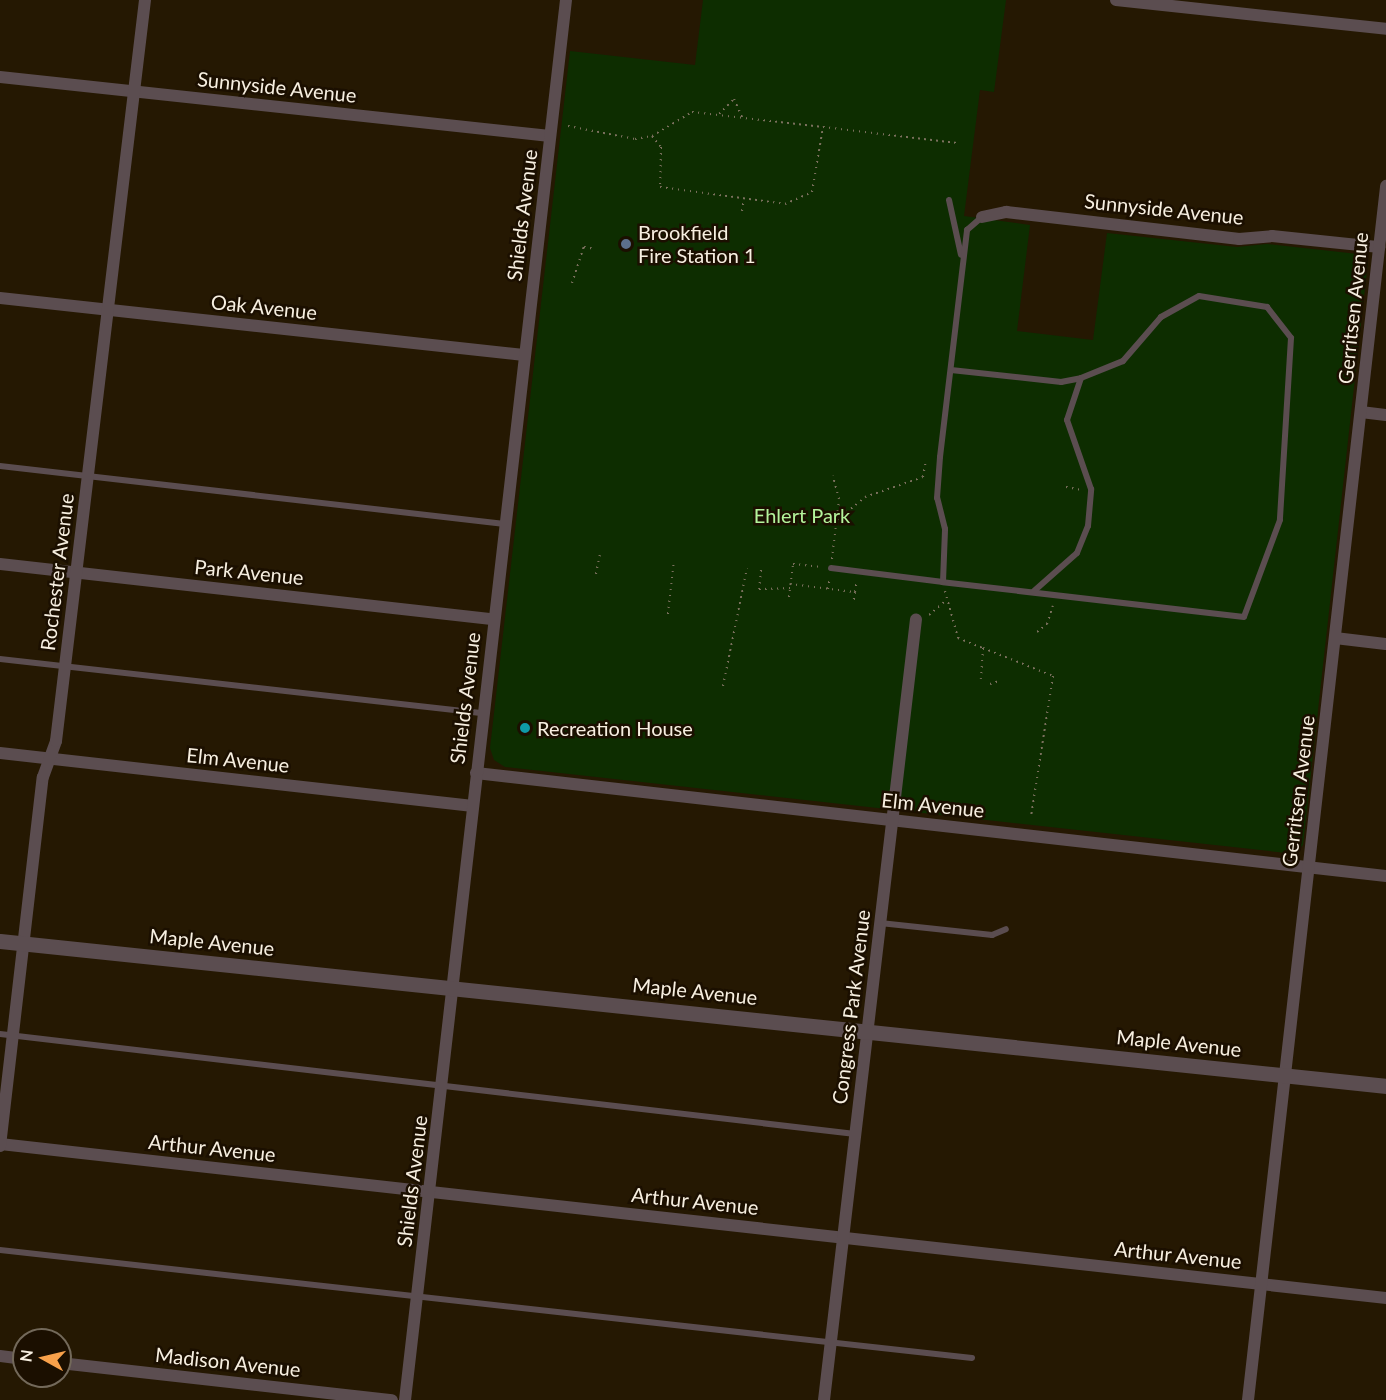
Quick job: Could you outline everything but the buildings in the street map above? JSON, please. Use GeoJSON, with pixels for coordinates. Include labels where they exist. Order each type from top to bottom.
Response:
{"type":"FeatureCollection","features":[{"type":"Feature","properties":{"kind":"street","name":"Rochester Avenue"},"geometry":{"type":"LineString","coordinates":[[0,1145],[24,943],[65,666],[110,310],[145,0]]}},
{"type":"Feature","properties":{"kind":"street","name":"Shields Avenue"},"geometry":{"type":"LineString","coordinates":[[405,1400],[566,0]]}},
{"type":"Feature","properties":{"kind":"street"},"geometry":{"type":"LineString","coordinates":[[1116,0],[1386,29]]}},
{"type":"Feature","properties":{"kind":"street","name":"Sunnyside Avenue"},"geometry":{"type":"LineString","coordinates":[[0,77],[550,136]]}},
{"type":"Feature","properties":{"kind":"street","name":"Gerritsen Avenue"},"geometry":{"type":"LineString","coordinates":[[1248,1400],[1386,186]]}},
{"type":"Feature","properties":{"kind":"street","name":"Sunnyside Avenue"},"geometry":{"type":"LineString","coordinates":[[982,217],[1005,212],[1239,239],[1272,236],[1379,247]]}},
{"type":"Feature","properties":{"kind":"street","name":"Oak Avenue"},"geometry":{"type":"LineString","coordinates":[[0,298],[524,355]]}},
{"type":"Feature","properties":{"kind":"street"},"geometry":{"type":"LineString","coordinates":[[1361,412],[1386,415]]}},
{"type":"Feature","properties":{"kind":"street","name":"Park Avenue"},"geometry":{"type":"LineString","coordinates":[[0,564],[494,619]]}},
{"type":"Feature","properties":{"kind":"street","name":"Congress Park Avenue"},"geometry":{"type":"LineString","coordinates":[[825,1400],[891,819],[922,617]]}},
{"type":"Feature","properties":{"kind":"street"},"geometry":{"type":"LineString","coordinates":[[1335,638],[1386,644]]}},
{"type":"Feature","properties":{"kind":"street","name":"Elm Avenue"},"geometry":{"type":"LineString","coordinates":[[0,753],[472,806]]}},
{"type":"Feature","properties":{"kind":"street","name":"Elm Avenue"},"geometry":{"type":"LineString","coordinates":[[476,773],[1386,876]]}},
{"type":"Feature","properties":{"kind":"street","name":"Maple Avenue"},"geometry":{"type":"LineString","coordinates":[[0,941],[868,1029],[1386,1086]]}},
{"type":"Feature","properties":{"kind":"street","name":"Arthur Avenue"},"geometry":{"type":"LineString","coordinates":[[0,1145],[1386,1298]]}},
{"type":"Feature","properties":{"kind":"street","name":"Madison Avenue"},"geometry":{"type":"LineString","coordinates":[[72,1364],[392,1400]]}},
{"type":"Feature","properties":{"kind":"lane"},"geometry":{"type":"LineString","coordinates":[[949,200],[963,261]]}},
{"type":"Feature","properties":{"kind":"lane"},"geometry":{"type":"LineString","coordinates":[[943,582],[945,529],[936,498],[967,230],[982,217]]}},
{"type":"Feature","properties":{"kind":"lane"},"geometry":{"type":"LineString","coordinates":[[831,568],[1244,617],[1280,520],[1291,338],[1264,304],[1199,296],[1161,317],[1123,361],[1081,378],[1061,382],[951,370]]}},
{"type":"Feature","properties":{"kind":"lane"},"geometry":{"type":"LineString","coordinates":[[1034,592],[1077,553],[1088,526],[1091,489],[1067,420],[1081,378]]}},
{"type":"Feature","properties":{"kind":"lane"},"geometry":{"type":"LineString","coordinates":[[0,466],[505,524]]}},
{"type":"Feature","properties":{"kind":"lane"},"geometry":{"type":"LineString","coordinates":[[0,659],[483,713]]}},
{"type":"Feature","properties":{"kind":"lane"},"geometry":{"type":"LineString","coordinates":[[880,923],[992,935],[1006,929]]}},
{"type":"Feature","properties":{"kind":"lane"},"geometry":{"type":"LineString","coordinates":[[0,1034],[855,1134]]}},
{"type":"Feature","properties":{"kind":"lane"},"geometry":{"type":"LineString","coordinates":[[0,1250],[972,1358]]}},
{"type":"Feature","properties":{"kind":"path"},"geometry":{"type":"LineString","coordinates":[[719,114],[734,99],[742,117]]}},
{"type":"Feature","properties":{"kind":"path"},"geometry":{"type":"LineString","coordinates":[[568,126],[635,139],[652,136],[692,112],[957,143]]}},
{"type":"Feature","properties":{"kind":"path"},"geometry":{"type":"LineString","coordinates":[[652,136],[661,147],[660,188],[795,204],[812,192],[823,127]]}},
{"type":"Feature","properties":{"kind":"path"},"geometry":{"type":"LineString","coordinates":[[742,211],[744,199]]}},
{"type":"Feature","properties":{"kind":"path"},"geometry":{"type":"LineString","coordinates":[[572,283],[584,247],[595,249]]}},
{"type":"Feature","properties":{"kind":"path"},"geometry":{"type":"LineString","coordinates":[[837,520],[865,497],[923,477],[926,460]]}},
{"type":"Feature","properties":{"kind":"path"},"geometry":{"type":"LineString","coordinates":[[789,597],[793,564],[831,568],[837,520],[833,476]]}},
{"type":"Feature","properties":{"kind":"path"},"geometry":{"type":"LineString","coordinates":[[1066,486],[1074,492],[1091,489]]}},
{"type":"Feature","properties":{"kind":"path"},"geometry":{"type":"LineString","coordinates":[[596,574],[600,553]]}},
{"type":"Feature","properties":{"kind":"path"},"geometry":{"type":"LineString","coordinates":[[668,614],[674,560]]}},
{"type":"Feature","properties":{"kind":"path"},"geometry":{"type":"LineString","coordinates":[[723,686],[747,568]]}},
{"type":"Feature","properties":{"kind":"path"},"geometry":{"type":"LineString","coordinates":[[761,570],[759,589],[790,586],[855,592],[854,604]]}},
{"type":"Feature","properties":{"kind":"path"},"geometry":{"type":"LineString","coordinates":[[943,582],[958,638],[1053,676],[1031,817]]}},
{"type":"Feature","properties":{"kind":"path"},"geometry":{"type":"LineString","coordinates":[[1037,632],[1047,624],[1055,594]]}},
{"type":"Feature","properties":{"kind":"path"},"geometry":{"type":"LineString","coordinates":[[922,617],[946,600]]}},
{"type":"Feature","properties":{"kind":"path"},"geometry":{"type":"LineString","coordinates":[[981,679],[983,648]]}},
{"type":"Feature","properties":{"kind":"path"},"geometry":{"type":"LineString","coordinates":[[990,684],[999,681]]}},
{"type":"Feature","properties":{"kind":"green space","name":"Ehlert Park"},"geometry":{"type":"Polygon","coordinates":[[[703,0],[1006,0],[994,92],[980,90],[964,216],[1030,225],[1017,331],[1093,340],[1107,233],[1237,247],[1267,244],[1358,254],[1368,261],[1303,845],[1296,854],[505,767],[494,760],[490,748],[570,51],[695,65],[703,0]]]}},
{"type":"Feature","properties":{"kind":"place","name":"Brookfield Fire Station 1"},"geometry":{"type":"Point","coordinates":[626,244]}},
{"type":"Feature","properties":{"kind":"place","name":"Recreation House"},"geometry":{"type":"Point","coordinates":[525,728]}}]}
